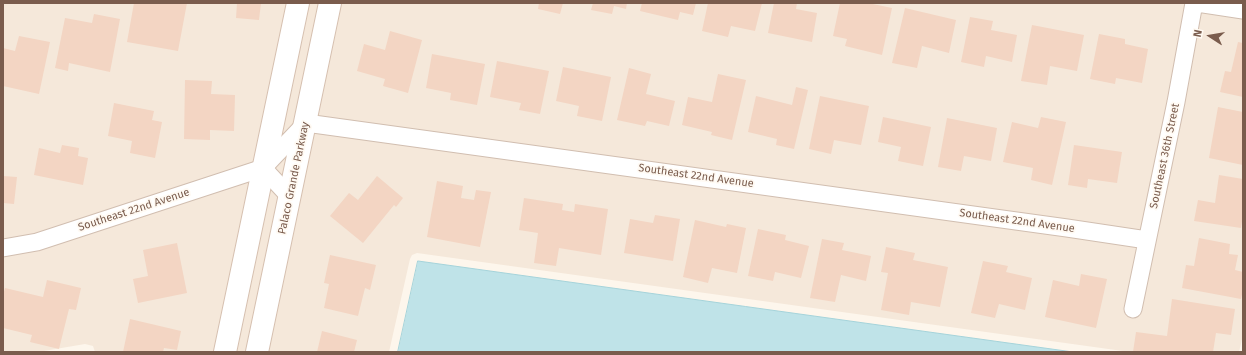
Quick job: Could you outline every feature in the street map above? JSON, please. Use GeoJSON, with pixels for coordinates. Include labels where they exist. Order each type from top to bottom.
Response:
{"type":"FeatureCollection","features":[{"type":"Feature","properties":{"kind":"street"},"geometry":{"type":"LineString","coordinates":[[225,352],[298,3]]}},
{"type":"Feature","properties":{"kind":"street","name":"Palaco Grande Parkway"},"geometry":{"type":"LineString","coordinates":[[257,352],[330,3]]}},
{"type":"Feature","properties":{"kind":"street"},"geometry":{"type":"LineString","coordinates":[[1196,3],[1243,10]]}},
{"type":"Feature","properties":{"kind":"street","name":"Southeast 36th Street"},"geometry":{"type":"LineString","coordinates":[[1133,309],[1196,3]]}},
{"type":"Feature","properties":{"kind":"street","name":"Southeast 22nd Avenue"},"geometry":{"type":"LineString","coordinates":[[3,248],[37,242],[263,168],[306,123],[1147,240]]}},
{"type":"Feature","properties":{"kind":"street"},"geometry":{"type":"LineString","coordinates":[[263,168],[290,197]]}},
{"type":"Feature","properties":{"kind":"shaded area"},"geometry":{"type":"Polygon","coordinates":[[[3,3],[288,3],[215,352],[95,352],[93,346],[85,344],[38,352],[3,352],[3,3]]]}},
{"type":"Feature","properties":{"kind":"shaded area"},"geometry":{"type":"Polygon","coordinates":[[[309,3],[320,3],[247,352],[236,352],[309,3]]]}},
{"type":"Feature","properties":{"kind":"shaded area"},"geometry":{"type":"Polygon","coordinates":[[[341,3],[1243,3],[1243,335],[1239,352],[1130,352],[417,253],[412,255],[410,259],[389,352],[268,352],[341,3]]]}},
{"type":"Feature","properties":{"kind":"water"},"geometry":{"type":"Polygon","coordinates":[[[418,261],[1073,352],[398,352],[418,261]]]}},
{"type":"Feature","properties":{"kind":"building"},"geometry":{"type":"Polygon","coordinates":[[[134,3],[187,3],[178,51],[127,42],[134,3]]]}},
{"type":"Feature","properties":{"kind":"building"},"geometry":{"type":"Polygon","coordinates":[[[237,3],[261,3],[259,20],[236,18],[237,3]]]}},
{"type":"Feature","properties":{"kind":"building"},"geometry":{"type":"Polygon","coordinates":[[[539,3],[563,3],[560,14],[538,9],[539,3]]]}},
{"type":"Feature","properties":{"kind":"building"},"geometry":{"type":"Polygon","coordinates":[[[593,3],[627,3],[626,9],[614,6],[612,14],[591,10],[593,3]]]}},
{"type":"Feature","properties":{"kind":"building"},"geometry":{"type":"Polygon","coordinates":[[[642,3],[696,3],[693,15],[680,12],[678,20],[640,11],[642,3]]]}},
{"type":"Feature","properties":{"kind":"building"},"geometry":{"type":"Polygon","coordinates":[[[708,3],[762,3],[755,31],[731,26],[728,37],[702,31],[708,3]]]}},
{"type":"Feature","properties":{"kind":"building"},"geometry":{"type":"Polygon","coordinates":[[[774,3],[797,3],[796,9],[817,13],[812,42],[768,33],[774,3]]]}},
{"type":"Feature","properties":{"kind":"building"},"geometry":{"type":"Polygon","coordinates":[[[840,3],[868,3],[892,8],[882,55],[845,46],[847,39],[833,36],[840,3]]]}},
{"type":"Feature","properties":{"kind":"building"},"geometry":{"type":"Polygon","coordinates":[[[905,8],[956,20],[949,53],[922,46],[917,68],[892,63],[905,8]]]}},
{"type":"Feature","properties":{"kind":"building"},"geometry":{"type":"Polygon","coordinates":[[[94,14],[120,19],[110,72],[69,63],[68,71],[55,68],[65,18],[92,23],[94,14]]]}},
{"type":"Feature","properties":{"kind":"building"},"geometry":{"type":"Polygon","coordinates":[[[970,17],[993,21],[991,30],[1017,35],[1012,62],[986,56],[984,67],[961,62],[970,17]]]}},
{"type":"Feature","properties":{"kind":"building"},"geometry":{"type":"Polygon","coordinates":[[[1032,25],[1084,35],[1077,71],[1050,66],[1047,85],[1021,81],[1032,25]]]}},
{"type":"Feature","properties":{"kind":"building"},"geometry":{"type":"Polygon","coordinates":[[[390,31],[422,40],[408,93],[383,86],[385,79],[357,71],[364,44],[385,50],[390,31]]]}},
{"type":"Feature","properties":{"kind":"building"},"geometry":{"type":"Polygon","coordinates":[[[1099,34],[1125,39],[1125,44],[1148,49],[1142,83],[1116,78],[1115,84],[1090,79],[1099,34]]]}},
{"type":"Feature","properties":{"kind":"building"},"geometry":{"type":"Polygon","coordinates":[[[19,36],[50,42],[39,94],[3,86],[3,48],[15,51],[19,36]]]}},
{"type":"Feature","properties":{"kind":"building"},"geometry":{"type":"Polygon","coordinates":[[[1238,42],[1243,43],[1243,97],[1220,92],[1225,71],[1231,72],[1238,42]]]}},
{"type":"Feature","properties":{"kind":"building"},"geometry":{"type":"Polygon","coordinates":[[[432,54],[485,64],[477,105],[450,100],[451,93],[426,88],[432,54]]]}},
{"type":"Feature","properties":{"kind":"building"},"geometry":{"type":"Polygon","coordinates":[[[497,61],[549,71],[540,114],[519,110],[521,103],[490,97],[497,61]]]}},
{"type":"Feature","properties":{"kind":"building"},"geometry":{"type":"Polygon","coordinates":[[[563,67],[611,77],[602,121],[577,116],[579,106],[556,101],[563,67]]]}},
{"type":"Feature","properties":{"kind":"building"},"geometry":{"type":"Polygon","coordinates":[[[629,68],[651,74],[646,94],[675,101],[669,126],[647,121],[645,126],[617,120],[629,68]]]}},
{"type":"Feature","properties":{"kind":"building"},"geometry":{"type":"Polygon","coordinates":[[[718,74],[746,80],[732,140],[711,135],[712,132],[682,125],[688,97],[712,102],[718,74]]]}},
{"type":"Feature","properties":{"kind":"building"},"geometry":{"type":"Polygon","coordinates":[[[185,80],[212,81],[211,94],[235,95],[234,131],[210,130],[210,140],[184,139],[185,80]]]}},
{"type":"Feature","properties":{"kind":"building"},"geometry":{"type":"Polygon","coordinates":[[[796,87],[808,90],[794,149],[776,145],[777,139],[748,132],[756,96],[792,105],[796,87]]]}},
{"type":"Feature","properties":{"kind":"building"},"geometry":{"type":"Polygon","coordinates":[[[820,96],[869,106],[861,145],[834,140],[831,154],[809,149],[820,96]]]}},
{"type":"Feature","properties":{"kind":"building"},"geometry":{"type":"Polygon","coordinates":[[[114,103],[154,111],[152,120],[162,122],[155,158],[130,153],[132,141],[108,136],[114,103]]]}},
{"type":"Feature","properties":{"kind":"building"},"geometry":{"type":"Polygon","coordinates":[[[1218,107],[1243,112],[1243,165],[1209,158],[1218,107]]]}},
{"type":"Feature","properties":{"kind":"building"},"geometry":{"type":"Polygon","coordinates":[[[883,117],[931,127],[923,166],[898,161],[901,147],[878,142],[883,117]]]}},
{"type":"Feature","properties":{"kind":"building"},"geometry":{"type":"Polygon","coordinates":[[[1041,117],[1066,122],[1052,185],[1031,180],[1033,168],[1003,162],[1012,122],[1038,128],[1041,117]]]}},
{"type":"Feature","properties":{"kind":"building"},"geometry":{"type":"Polygon","coordinates":[[[947,118],[997,128],[991,161],[964,156],[961,171],[938,167],[947,118]]]}},
{"type":"Feature","properties":{"kind":"building"},"geometry":{"type":"Polygon","coordinates":[[[62,145],[79,148],[78,156],[88,158],[83,185],[34,175],[39,148],[60,153],[62,145]]]}},
{"type":"Feature","properties":{"kind":"building"},"geometry":{"type":"Polygon","coordinates":[[[1074,145],[1122,152],[1117,183],[1088,179],[1087,188],[1068,185],[1074,145]]]}},
{"type":"Feature","properties":{"kind":"building"},"geometry":{"type":"Polygon","coordinates":[[[1219,175],[1243,179],[1243,215],[1241,228],[1194,221],[1198,200],[1215,203],[1219,175]]]}},
{"type":"Feature","properties":{"kind":"building"},"geometry":{"type":"Polygon","coordinates":[[[3,176],[17,177],[14,204],[3,203],[3,176]]]}},
{"type":"Feature","properties":{"kind":"building"},"geometry":{"type":"Polygon","coordinates":[[[377,176],[403,198],[396,207],[394,205],[363,243],[330,216],[349,193],[358,200],[377,176]]]}},
{"type":"Feature","properties":{"kind":"building"},"geometry":{"type":"Polygon","coordinates":[[[437,181],[463,186],[461,198],[474,200],[476,190],[491,192],[480,247],[427,237],[437,181]]]}},
{"type":"Feature","properties":{"kind":"building"},"geometry":{"type":"Polygon","coordinates":[[[524,198],[563,204],[562,210],[574,212],[575,204],[608,209],[601,255],[559,248],[556,266],[534,263],[538,233],[519,230],[524,198]]]}},
{"type":"Feature","properties":{"kind":"building"},"geometry":{"type":"Polygon","coordinates":[[[655,215],[680,219],[673,261],[624,253],[630,219],[653,223],[655,215]]]}},
{"type":"Feature","properties":{"kind":"building"},"geometry":{"type":"Polygon","coordinates":[[[695,220],[726,227],[727,224],[746,228],[737,273],[712,268],[708,283],[683,277],[695,220]]]}},
{"type":"Feature","properties":{"kind":"building"},"geometry":{"type":"Polygon","coordinates":[[[758,229],[786,235],[785,240],[809,246],[801,278],[775,272],[773,281],[748,276],[758,229]]]}},
{"type":"Feature","properties":{"kind":"building"},"geometry":{"type":"Polygon","coordinates":[[[1199,238],[1230,244],[1229,254],[1238,255],[1235,270],[1243,272],[1243,290],[1241,299],[1182,288],[1186,265],[1194,266],[1199,238]]]}},
{"type":"Feature","properties":{"kind":"building"},"geometry":{"type":"Polygon","coordinates":[[[822,239],[844,243],[842,250],[871,256],[866,281],[841,275],[835,302],[810,298],[822,239]]]}},
{"type":"Feature","properties":{"kind":"building"},"geometry":{"type":"Polygon","coordinates":[[[177,243],[187,293],[138,303],[133,279],[148,276],[143,250],[177,243]]]}},
{"type":"Feature","properties":{"kind":"building"},"geometry":{"type":"Polygon","coordinates":[[[886,247],[915,253],[913,260],[948,267],[940,307],[911,302],[909,315],[881,310],[888,273],[881,272],[886,247]]]}},
{"type":"Feature","properties":{"kind":"building"},"geometry":{"type":"Polygon","coordinates":[[[330,255],[376,265],[370,290],[365,288],[358,316],[324,308],[329,284],[324,283],[330,255]]]}},
{"type":"Feature","properties":{"kind":"building"},"geometry":{"type":"Polygon","coordinates":[[[983,261],[1008,266],[1006,272],[1032,278],[1025,310],[999,304],[995,318],[971,313],[983,261]]]}},
{"type":"Feature","properties":{"kind":"building"},"geometry":{"type":"Polygon","coordinates":[[[1081,274],[1107,279],[1096,328],[1045,317],[1053,280],[1079,286],[1081,274]]]}},
{"type":"Feature","properties":{"kind":"building"},"geometry":{"type":"Polygon","coordinates":[[[47,280],[81,288],[76,310],[69,309],[59,349],[30,342],[32,335],[3,328],[3,295],[5,288],[43,297],[47,280]]]}},
{"type":"Feature","properties":{"kind":"building"},"geometry":{"type":"Polygon","coordinates":[[[1172,299],[1235,309],[1231,335],[1216,333],[1213,352],[1133,352],[1136,332],[1167,336],[1172,299]]]}},
{"type":"Feature","properties":{"kind":"building"},"geometry":{"type":"Polygon","coordinates":[[[130,319],[181,331],[177,350],[164,348],[163,352],[123,352],[130,319]]]}},
{"type":"Feature","properties":{"kind":"building"},"geometry":{"type":"Polygon","coordinates":[[[322,331],[357,340],[354,352],[317,352],[322,331]]]}}]}
